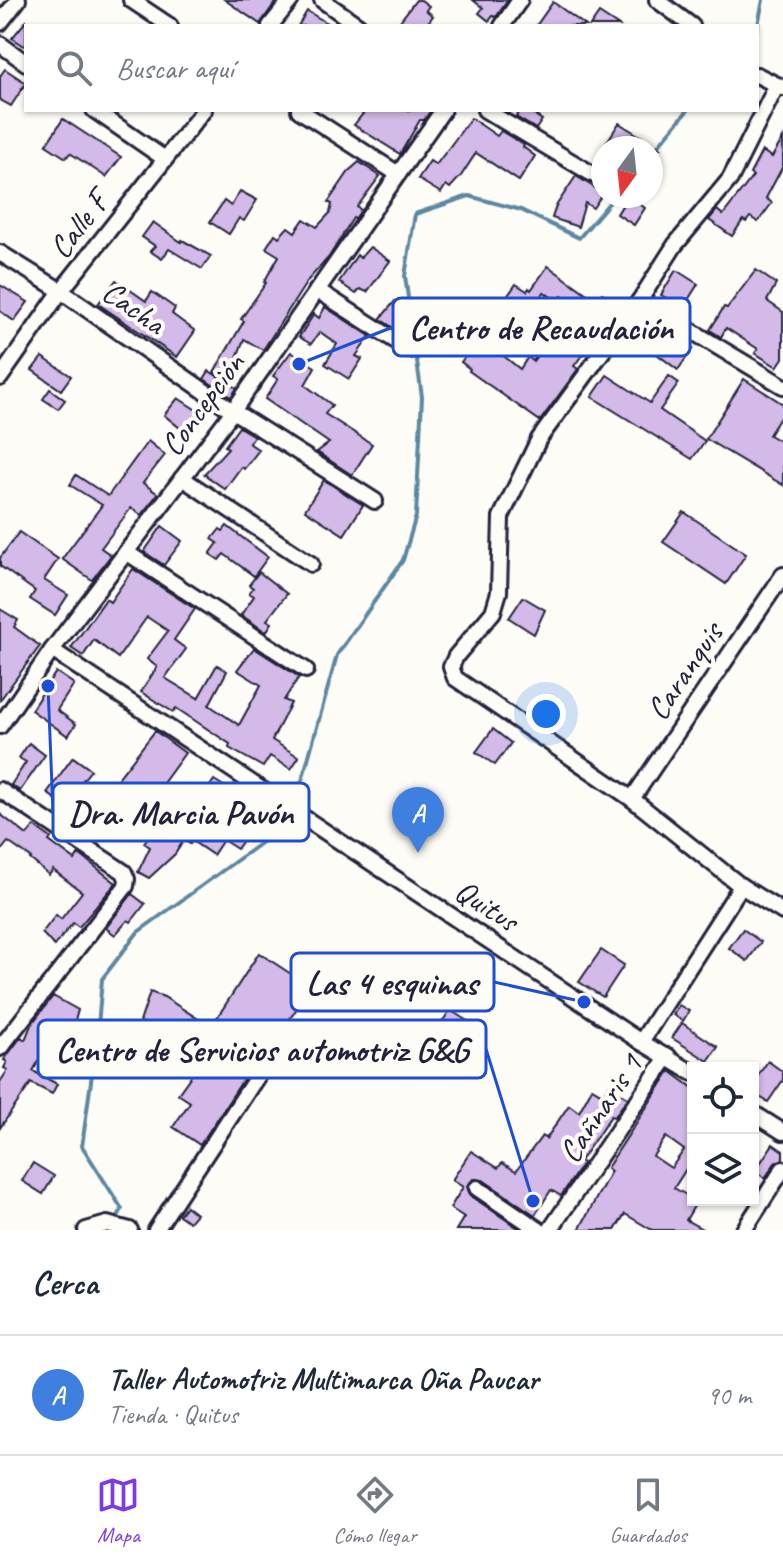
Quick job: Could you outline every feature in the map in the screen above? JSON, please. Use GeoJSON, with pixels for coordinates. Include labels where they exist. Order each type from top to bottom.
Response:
{"type":"FeatureCollection","features":[{"type":"Feature","properties":{"kind":"street"},"geometry":{"type":"LineString","coordinates":[[0,23],[18,0]]}},
{"type":"Feature","properties":{"kind":"street"},"geometry":{"type":"LineString","coordinates":[[131,0],[167,24]]}},
{"type":"Feature","properties":{"kind":"street"},"geometry":{"type":"LineString","coordinates":[[272,24],[291,0]]}},
{"type":"Feature","properties":{"kind":"street"},"geometry":{"type":"LineString","coordinates":[[322,0],[356,24]]}},
{"type":"Feature","properties":{"kind":"street"},"geometry":{"type":"LineString","coordinates":[[503,24],[520,0]]}},
{"type":"Feature","properties":{"kind":"street"},"geometry":{"type":"LineString","coordinates":[[657,0],[689,24]]}},
{"type":"Feature","properties":{"kind":"street"},"geometry":{"type":"LineString","coordinates":[[0,44],[24,62]]}},
{"type":"Feature","properties":{"kind":"street"},"geometry":{"type":"LineString","coordinates":[[759,76],[780,87],[730,179],[675,245],[640,300],[539,439],[501,517],[499,592],[493,612],[456,656],[451,667],[455,678],[632,799],[741,886],[783,912]]}},
{"type":"Feature","properties":{"kind":"street"},"geometry":{"type":"LineString","coordinates":[[97,112],[165,159]]}},
{"type":"Feature","properties":{"kind":"street","name":"Calle F"},"geometry":{"type":"LineString","coordinates":[[0,378],[61,291],[202,112]]}},
{"type":"Feature","properties":{"kind":"street"},"geometry":{"type":"LineString","coordinates":[[302,112],[398,174]]}},
{"type":"Feature","properties":{"kind":"street","name":"Concepción"},"geometry":{"type":"LineString","coordinates":[[0,726],[52,650],[233,411],[442,112]]}},
{"type":"Feature","properties":{"kind":"street"},"geometry":{"type":"LineString","coordinates":[[488,112],[591,173]]}},
{"type":"Feature","properties":{"kind":"street","name":"Cacha"},"geometry":{"type":"LineString","coordinates":[[0,253],[61,291],[233,411],[375,501]]}},
{"type":"Feature","properties":{"kind":"street"},"geometry":{"type":"LineString","coordinates":[[317,290],[410,350]]}},
{"type":"Feature","properties":{"kind":"street"},"geometry":{"type":"LineString","coordinates":[[640,300],[783,386]]}},
{"type":"Feature","properties":{"kind":"street"},"geometry":{"type":"LineString","coordinates":[[182,478],[311,564]]}},
{"type":"Feature","properties":{"kind":"street"},"geometry":{"type":"LineString","coordinates":[[126,552],[306,670]]}},
{"type":"Feature","properties":{"kind":"street","name":"Caranquis"},"geometry":{"type":"LineString","coordinates":[[632,799],[783,575]]}},
{"type":"Feature","properties":{"kind":"street","name":"Quitus"},"geometry":{"type":"LineString","coordinates":[[52,650],[641,1042],[687,1069]]}},
{"type":"Feature","properties":{"kind":"street"},"geometry":{"type":"LineString","coordinates":[[0,790],[124,872],[127,879],[126,886],[0,1048]]}},
{"type":"Feature","properties":{"kind":"street"},"geometry":{"type":"LineString","coordinates":[[641,1042],[741,886]]}},
{"type":"Feature","properties":{"kind":"street","name":"Cañnaris 1"},"geometry":{"type":"LineString","coordinates":[[550,1230],[668,1056]]}},
{"type":"Feature","properties":{"kind":"street"},"geometry":{"type":"LineString","coordinates":[[156,1230],[264,1066]]}},
{"type":"Feature","properties":{"kind":"street"},"geometry":{"type":"LineString","coordinates":[[759,1117],[783,1132]]}},
{"type":"Feature","properties":{"kind":"street"},"geometry":{"type":"LineString","coordinates":[[744,1230],[783,1169]]}},
{"type":"Feature","properties":{"kind":"street"},"geometry":{"type":"LineString","coordinates":[[477,1188],[539,1230]]}},
{"type":"Feature","properties":{"kind":"street"},"geometry":{"type":"LineString","coordinates":[[86,1230],[107,1224],[127,1228]]}},
{"type":"Feature","properties":{"kind":"building"},"geometry":{"type":"Polygon","coordinates":[[[225,0],[277,0],[260,24],[225,0]]]}},
{"type":"Feature","properties":{"kind":"building"},"geometry":{"type":"Polygon","coordinates":[[[416,0],[429,6],[426,10],[433,16],[427,24],[404,24],[400,21],[416,0]]]}},
{"type":"Feature","properties":{"kind":"building"},"geometry":{"type":"Polygon","coordinates":[[[473,0],[508,0],[496,17],[489,21],[479,13],[483,8],[473,0]]]}},
{"type":"Feature","properties":{"kind":"building"},"geometry":{"type":"Polygon","coordinates":[[[553,2],[583,24],[537,24],[553,2]]]}},
{"type":"Feature","properties":{"kind":"building"},"geometry":{"type":"Polygon","coordinates":[[[307,11],[329,24],[299,24],[307,11]]]}},
{"type":"Feature","properties":{"kind":"building"},"geometry":{"type":"Polygon","coordinates":[[[599,13],[616,24],[591,24],[599,13]]]}},
{"type":"Feature","properties":{"kind":"building"},"geometry":{"type":"Polygon","coordinates":[[[26,21],[24,46],[12,38],[26,21]]]}},
{"type":"Feature","properties":{"kind":"building"},"geometry":{"type":"Polygon","coordinates":[[[5,69],[24,82],[11,106],[0,100],[0,76],[5,69]]]}},
{"type":"Feature","properties":{"kind":"building"},"geometry":{"type":"Polygon","coordinates":[[[364,112],[430,112],[424,120],[420,120],[400,154],[354,125],[364,112]]]}},
{"type":"Feature","properties":{"kind":"building"},"geometry":{"type":"Polygon","coordinates":[[[520,112],[531,112],[542,120],[536,129],[516,117],[520,112]]]}},
{"type":"Feature","properties":{"kind":"building"},"geometry":{"type":"Polygon","coordinates":[[[471,118],[497,136],[501,131],[535,156],[519,181],[476,153],[461,176],[450,188],[446,185],[441,193],[418,179],[430,161],[436,165],[471,118]]]}},
{"type":"Feature","properties":{"kind":"building"},"geometry":{"type":"Polygon","coordinates":[[[63,119],[121,157],[106,177],[70,153],[66,158],[46,145],[63,119]]]}},
{"type":"Feature","properties":{"kind":"building"},"geometry":{"type":"Polygon","coordinates":[[[619,123],[640,136],[611,136],[619,123]]]}},
{"type":"Feature","properties":{"kind":"building"},"geometry":{"type":"Polygon","coordinates":[[[783,138],[783,166],[766,198],[772,203],[758,222],[750,217],[746,222],[743,220],[732,236],[709,220],[717,210],[723,215],[753,176],[750,174],[762,151],[772,157],[783,138]]]}},
{"type":"Feature","properties":{"kind":"building"},"geometry":{"type":"Polygon","coordinates":[[[359,162],[380,176],[357,207],[361,210],[329,257],[308,280],[263,350],[244,339],[235,363],[242,368],[231,383],[214,372],[279,256],[266,248],[275,234],[279,237],[288,227],[295,232],[304,219],[317,227],[330,213],[332,204],[328,202],[359,162]]]}},
{"type":"Feature","properties":{"kind":"building"},"geometry":{"type":"Polygon","coordinates":[[[576,176],[591,185],[591,207],[585,203],[578,227],[552,218],[556,206],[576,176]]]}},
{"type":"Feature","properties":{"kind":"building"},"geometry":{"type":"Polygon","coordinates":[[[240,191],[257,200],[244,221],[239,218],[229,234],[210,222],[224,201],[231,206],[240,191]]]}},
{"type":"Feature","properties":{"kind":"building"},"geometry":{"type":"Polygon","coordinates":[[[621,208],[645,208],[634,225],[617,214],[621,208]]]}},
{"type":"Feature","properties":{"kind":"building"},"geometry":{"type":"Polygon","coordinates":[[[153,222],[181,242],[211,256],[202,269],[169,249],[162,259],[150,251],[155,246],[142,237],[153,222]]]}},
{"type":"Feature","properties":{"kind":"building"},"geometry":{"type":"Polygon","coordinates":[[[370,247],[390,261],[367,292],[360,289],[356,294],[339,282],[357,255],[360,258],[370,247]]]}},
{"type":"Feature","properties":{"kind":"building"},"geometry":{"type":"Polygon","coordinates":[[[548,266],[597,301],[602,293],[621,304],[574,366],[578,369],[540,421],[469,371],[461,362],[478,339],[520,369],[528,357],[533,361],[545,345],[550,349],[581,308],[562,296],[558,302],[544,292],[527,316],[504,301],[516,284],[527,291],[529,288],[531,290],[548,266]]]}},
{"type":"Feature","properties":{"kind":"building"},"geometry":{"type":"Polygon","coordinates":[[[676,270],[698,284],[683,308],[661,295],[676,270]]]}},
{"type":"Feature","properties":{"kind":"building"},"geometry":{"type":"Polygon","coordinates":[[[756,270],[776,284],[767,301],[783,312],[783,358],[777,367],[755,353],[758,349],[726,328],[721,337],[710,330],[724,307],[727,308],[756,270]]]}},
{"type":"Feature","properties":{"kind":"building"},"geometry":{"type":"Polygon","coordinates":[[[116,280],[146,301],[152,292],[175,308],[172,314],[195,331],[177,357],[98,304],[116,280]]]}},
{"type":"Feature","properties":{"kind":"building"},"geometry":{"type":"Polygon","coordinates":[[[0,285],[28,302],[14,321],[0,311],[0,285]]]}},
{"type":"Feature","properties":{"kind":"building"},"geometry":{"type":"Polygon","coordinates":[[[395,301],[416,315],[404,335],[380,319],[395,301]]]}},
{"type":"Feature","properties":{"kind":"building"},"geometry":{"type":"Polygon","coordinates":[[[325,307],[370,336],[356,356],[362,359],[349,379],[325,364],[337,344],[320,332],[311,344],[299,337],[314,314],[319,318],[325,307]]]}},
{"type":"Feature","properties":{"kind":"building"},"geometry":{"type":"Polygon","coordinates":[[[642,318],[693,348],[678,370],[632,335],[642,318]]]}},
{"type":"Feature","properties":{"kind":"building"},"geometry":{"type":"Polygon","coordinates":[[[291,352],[315,367],[305,385],[332,405],[325,414],[372,444],[352,475],[317,452],[329,443],[265,399],[278,379],[273,376],[291,352]]]}},
{"type":"Feature","properties":{"kind":"building"},"geometry":{"type":"Polygon","coordinates":[[[42,357],[71,376],[61,390],[32,370],[42,357]]]}},
{"type":"Feature","properties":{"kind":"building"},"geometry":{"type":"Polygon","coordinates":[[[209,371],[237,388],[231,397],[204,379],[209,371]]]}},
{"type":"Feature","properties":{"kind":"building"},"geometry":{"type":"Polygon","coordinates":[[[607,375],[650,403],[669,376],[679,383],[660,410],[705,441],[692,459],[592,397],[607,375]]]}},
{"type":"Feature","properties":{"kind":"building"},"geometry":{"type":"Polygon","coordinates":[[[744,379],[783,404],[783,413],[769,435],[783,443],[783,485],[706,439],[744,379]]]}},
{"type":"Feature","properties":{"kind":"building"},"geometry":{"type":"Polygon","coordinates":[[[50,389],[65,400],[58,409],[43,399],[50,389]]]}},
{"type":"Feature","properties":{"kind":"building"},"geometry":{"type":"Polygon","coordinates":[[[178,398],[201,413],[185,432],[164,415],[178,398]]]}},
{"type":"Feature","properties":{"kind":"building"},"geometry":{"type":"Polygon","coordinates":[[[239,427],[254,436],[249,443],[259,450],[225,489],[204,474],[228,448],[225,446],[239,427]]]}},
{"type":"Feature","properties":{"kind":"building"},"geometry":{"type":"Polygon","coordinates":[[[148,441],[165,455],[143,483],[158,494],[141,515],[131,508],[101,548],[111,555],[92,580],[62,559],[102,505],[70,485],[76,475],[108,496],[148,441]]]}},
{"type":"Feature","properties":{"kind":"building"},"geometry":{"type":"Polygon","coordinates":[[[324,480],[363,505],[344,535],[305,510],[324,480]]]}},
{"type":"Feature","properties":{"kind":"building"},"geometry":{"type":"Polygon","coordinates":[[[684,512],[746,554],[726,584],[663,542],[684,512]]]}},
{"type":"Feature","properties":{"kind":"building"},"geometry":{"type":"Polygon","coordinates":[[[162,526],[182,541],[164,565],[144,552],[162,526]]]}},
{"type":"Feature","properties":{"kind":"building"},"geometry":{"type":"Polygon","coordinates":[[[227,526],[268,557],[254,576],[224,554],[219,560],[210,554],[218,543],[212,539],[227,526]]]}},
{"type":"Feature","properties":{"kind":"building"},"geometry":{"type":"Polygon","coordinates":[[[19,532],[58,559],[44,580],[68,595],[55,615],[30,599],[35,591],[0,566],[0,558],[19,532]]]}},
{"type":"Feature","properties":{"kind":"building"},"geometry":{"type":"Polygon","coordinates":[[[133,569],[195,609],[174,640],[186,649],[165,678],[198,698],[217,665],[227,671],[209,705],[239,725],[261,685],[237,670],[254,648],[299,677],[284,700],[291,703],[272,740],[299,757],[291,769],[270,756],[263,767],[229,748],[230,744],[176,708],[173,712],[141,692],[157,667],[147,659],[168,631],[147,617],[118,658],[94,640],[83,656],[71,648],[106,599],[110,602],[133,569]]]}},
{"type":"Feature","properties":{"kind":"building"},"geometry":{"type":"Polygon","coordinates":[[[259,572],[287,594],[267,620],[272,623],[266,632],[241,615],[254,596],[249,593],[253,588],[249,585],[259,572]]]}},
{"type":"Feature","properties":{"kind":"building"},"geometry":{"type":"Polygon","coordinates":[[[523,597],[545,610],[534,634],[509,618],[523,597]]]}},
{"type":"Feature","properties":{"kind":"building"},"geometry":{"type":"Polygon","coordinates":[[[0,609],[18,620],[14,627],[40,646],[0,700],[0,609]]]}},
{"type":"Feature","properties":{"kind":"building"},"geometry":{"type":"Polygon","coordinates":[[[56,672],[74,684],[57,710],[76,724],[68,736],[31,710],[56,672]]]}},
{"type":"Feature","properties":{"kind":"building"},"geometry":{"type":"Polygon","coordinates":[[[493,729],[511,743],[495,765],[476,752],[493,729]]]}},
{"type":"Feature","properties":{"kind":"building"},"geometry":{"type":"Polygon","coordinates":[[[155,731],[185,753],[161,786],[195,808],[214,780],[238,795],[220,823],[244,839],[237,849],[223,840],[213,855],[192,841],[190,844],[184,840],[175,854],[149,878],[138,872],[150,847],[144,843],[152,831],[129,816],[125,822],[99,806],[87,822],[47,793],[73,757],[91,770],[83,780],[104,796],[155,731]]]}},
{"type":"Feature","properties":{"kind":"building"},"geometry":{"type":"Polygon","coordinates":[[[29,743],[45,755],[20,791],[11,785],[26,762],[19,758],[29,743]]]}},
{"type":"Feature","properties":{"kind":"building"},"geometry":{"type":"Polygon","coordinates":[[[0,814],[27,835],[34,826],[75,860],[79,854],[116,883],[79,927],[73,923],[54,946],[42,933],[56,915],[61,919],[82,892],[53,870],[49,875],[8,842],[0,852],[0,814]]]}},
{"type":"Feature","properties":{"kind":"building"},"geometry":{"type":"Polygon","coordinates":[[[132,894],[145,904],[131,922],[128,920],[115,935],[106,928],[132,894]]]}},
{"type":"Feature","properties":{"kind":"building"},"geometry":{"type":"Polygon","coordinates":[[[743,929],[761,942],[747,961],[729,948],[743,929]]]}},
{"type":"Feature","properties":{"kind":"building"},"geometry":{"type":"Polygon","coordinates":[[[601,950],[624,965],[603,997],[579,982],[601,950]]]}},
{"type":"Feature","properties":{"kind":"building"},"geometry":{"type":"Polygon","coordinates":[[[259,953],[311,987],[270,1049],[266,1046],[256,1060],[200,1145],[173,1127],[190,1102],[178,1094],[197,1067],[158,1041],[165,1030],[140,1022],[150,992],[164,997],[211,1027],[259,953]]]}},
{"type":"Feature","properties":{"kind":"building"},"geometry":{"type":"Polygon","coordinates":[[[53,996],[78,1010],[73,1028],[97,1038],[88,1066],[44,1051],[33,1071],[57,1084],[52,1094],[31,1083],[0,1128],[0,1082],[8,1070],[4,1068],[7,1062],[4,1060],[21,1037],[25,1040],[31,1025],[53,996]]]}},
{"type":"Feature","properties":{"kind":"building"},"geometry":{"type":"Polygon","coordinates":[[[679,1005],[689,1011],[683,1021],[673,1015],[679,1005]]]}},
{"type":"Feature","properties":{"kind":"building"},"geometry":{"type":"Polygon","coordinates":[[[450,1010],[472,1024],[456,1047],[435,1033],[450,1010]]]}},
{"type":"Feature","properties":{"kind":"building"},"geometry":{"type":"Polygon","coordinates":[[[682,1023],[718,1047],[708,1061],[672,1038],[682,1023]]]}},
{"type":"Feature","properties":{"kind":"building"},"geometry":{"type":"Polygon","coordinates":[[[768,1061],[783,1072],[783,1080],[768,1102],[759,1097],[759,1074],[768,1061]]]}},
{"type":"Feature","properties":{"kind":"building"},"geometry":{"type":"Polygon","coordinates":[[[670,1071],[687,1084],[687,1168],[674,1188],[687,1195],[687,1206],[694,1206],[686,1220],[704,1230],[652,1230],[625,1214],[615,1230],[579,1230],[611,1171],[607,1168],[670,1071]],[[666,1137],[653,1156],[671,1168],[684,1150],[666,1137]]]}},
{"type":"Feature","properties":{"kind":"building"},"geometry":{"type":"Polygon","coordinates":[[[609,1086],[628,1098],[614,1117],[611,1116],[580,1161],[583,1163],[561,1196],[551,1190],[535,1215],[483,1180],[473,1179],[467,1187],[471,1196],[521,1230],[456,1230],[464,1217],[450,1208],[463,1187],[452,1180],[471,1151],[498,1168],[502,1163],[516,1171],[542,1136],[546,1139],[569,1105],[579,1112],[592,1088],[604,1095],[609,1086]]]}},
{"type":"Feature","properties":{"kind":"building"},"geometry":{"type":"Polygon","coordinates":[[[773,1144],[783,1151],[783,1159],[775,1163],[765,1178],[759,1174],[759,1165],[773,1144]]]}},
{"type":"Feature","properties":{"kind":"building"},"geometry":{"type":"Polygon","coordinates":[[[33,1163],[54,1176],[43,1194],[22,1181],[33,1163]]]}},
{"type":"Feature","properties":{"kind":"building"},"geometry":{"type":"Polygon","coordinates":[[[186,1206],[196,1214],[189,1222],[179,1215],[186,1206]]]}},
{"type":"Feature","properties":{"kind":"waterway"},"geometry":{"type":"LineString","coordinates":[[758,24],[763,0]]}},
{"type":"Feature","properties":{"kind":"waterway"},"geometry":{"type":"LineString","coordinates":[[663,140],[686,112]]}},
{"type":"Feature","properties":{"kind":"waterway"},"geometry":{"type":"LineString","coordinates":[[295,806],[337,655],[403,560],[416,516],[422,397],[405,276],[415,214],[469,196],[521,210],[579,238],[605,208]]}},
{"type":"Feature","properties":{"kind":"waterway"},"geometry":{"type":"LineString","coordinates":[[114,1224],[122,1209],[82,1146],[102,979],[138,932],[291,821],[293,815]]}},
{"type":"Feature","properties":{"kind":"place","name":"Centro de Recaudación"},"geometry":{"type":"Point","coordinates":[299,364]}},
{"type":"Feature","properties":{"kind":"place","name":"Dra. Marcia Pavón"},"geometry":{"type":"Point","coordinates":[48,686]}},
{"type":"Feature","properties":{"kind":"place","name":"Taller Automotriz Multimarca Oña Paucar"},"geometry":{"type":"Point","coordinates":[418,853]}},
{"type":"Feature","properties":{"kind":"place","name":"Las 4 esquinas"},"geometry":{"type":"Point","coordinates":[584,1002]}},
{"type":"Feature","properties":{"kind":"place","name":"Centro de Servicios automotriz G&G"},"geometry":{"type":"Point","coordinates":[533,1201]}}]}
